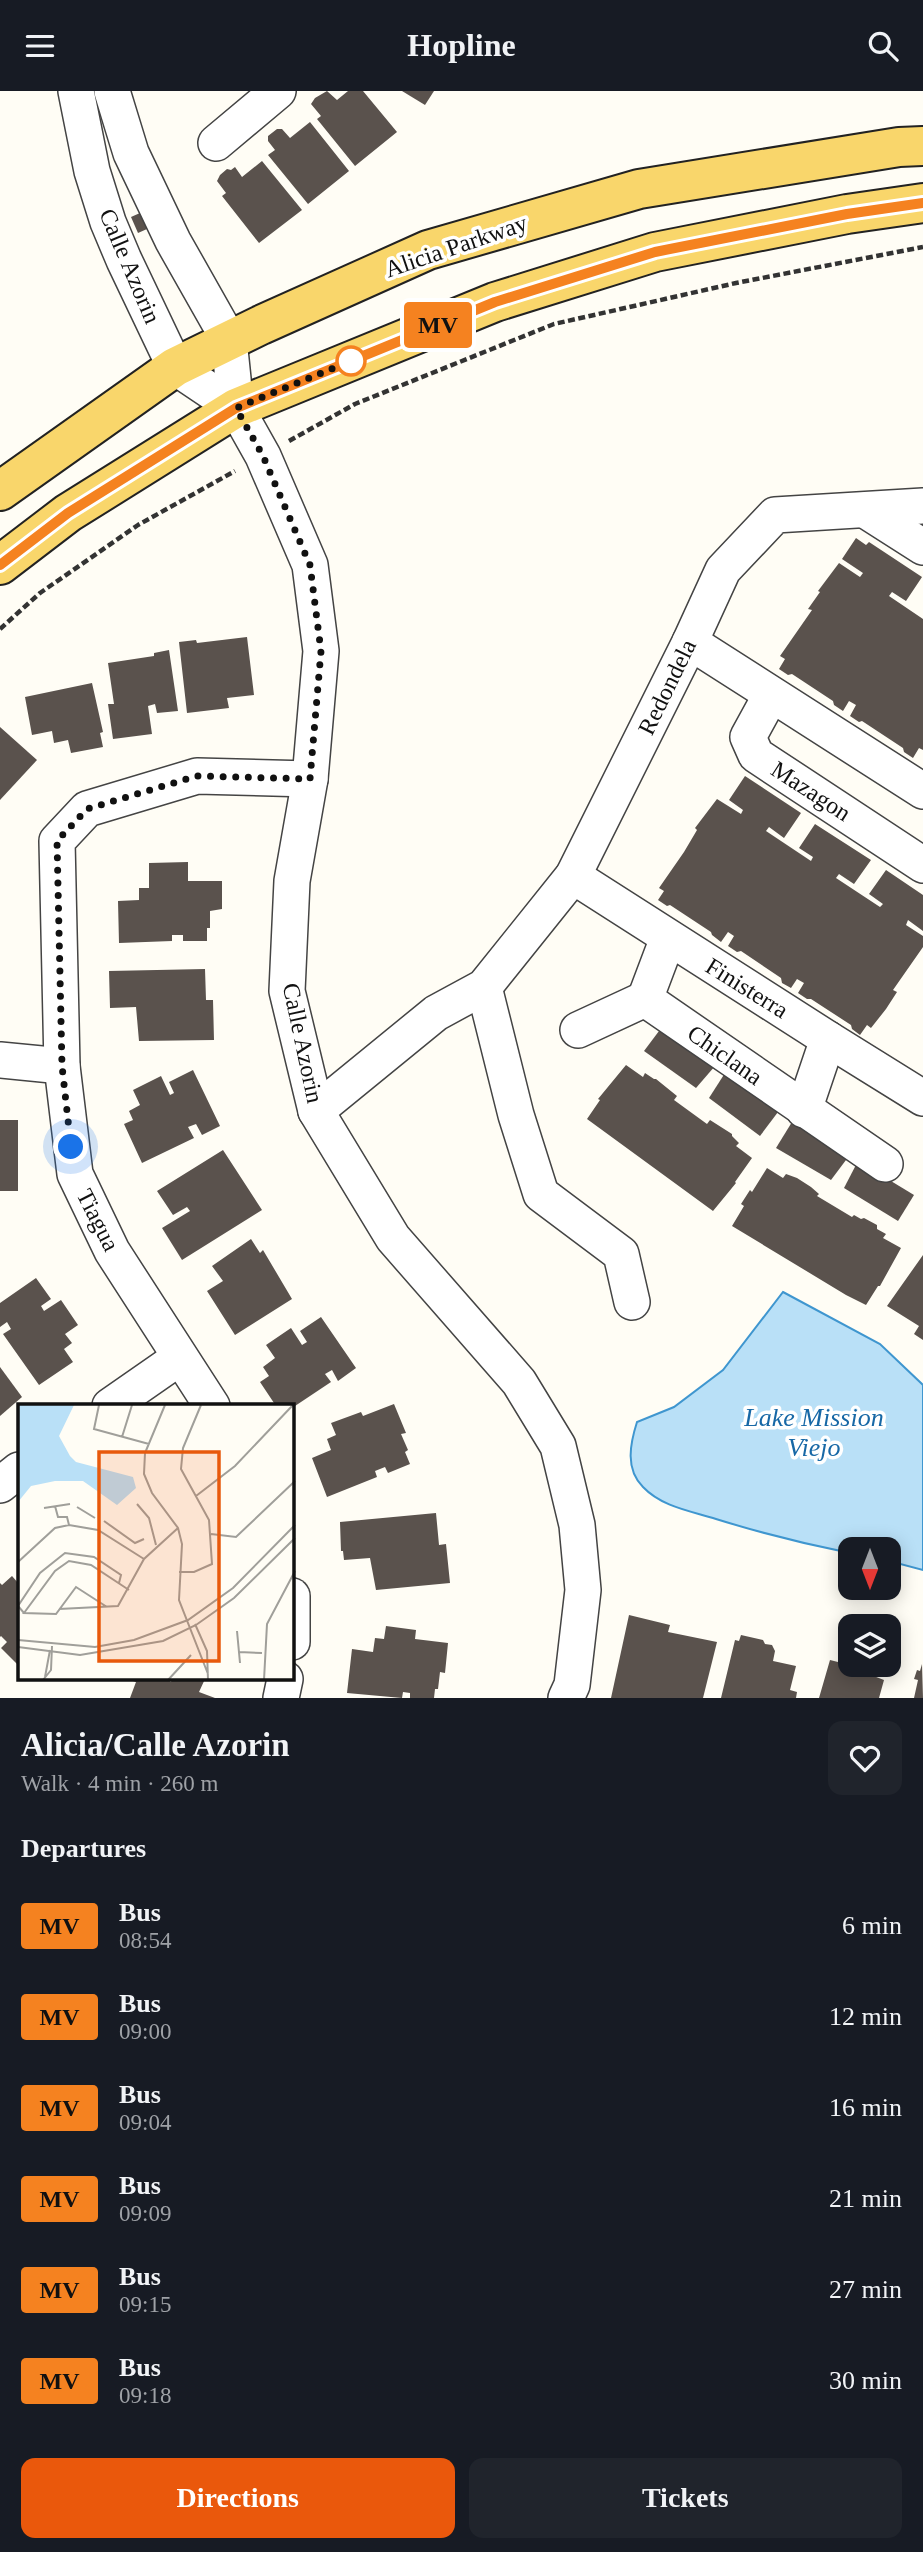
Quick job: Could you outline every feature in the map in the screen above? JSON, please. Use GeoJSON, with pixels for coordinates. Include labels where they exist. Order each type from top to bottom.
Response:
{"type":"FeatureCollection","features":[{"type":"Feature","properties":{"kind":"main road","name":"Alicia Parkway"},"geometry":{"type":"LineString","coordinates":[[0,491],[175,367],[428,250],[639,189],[898,147],[923,146]]}},
{"type":"Feature","properties":{"kind":"main road"},"geometry":{"type":"LineString","coordinates":[[0,565],[68,513],[236,408],[495,302],[655,252],[847,214],[923,203]]}},
{"type":"Feature","properties":{"kind":"street","name":"Calle Azorin"},"geometry":{"type":"LineString","coordinates":[[76,91],[92,171],[102,202],[124,260],[175,367],[236,408]]}},
{"type":"Feature","properties":{"kind":"street","name":"Calle Azorin"},"geometry":{"type":"LineString","coordinates":[[112,91],[131,153],[173,241],[229,340],[236,408],[263,456],[310,565],[321,651],[310,779],[292,881],[287,991],[316,1111],[393,1238],[519,1383],[558,1446],[577,1525],[583,1590],[572,1685],[566,1698]]}},
{"type":"Feature","properties":{"kind":"street"},"geometry":{"type":"LineString","coordinates":[[216,143],[278,91]]}},
{"type":"Feature","properties":{"kind":"street"},"geometry":{"type":"LineString","coordinates":[[102,202],[146,183]]}},
{"type":"Feature","properties":{"kind":"street","name":"Redondela"},"geometry":{"type":"LineString","coordinates":[[316,1111],[436,1013],[484,987],[573,876],[723,570],[775,515],[923,506]]}},
{"type":"Feature","properties":{"kind":"street"},"geometry":{"type":"LineString","coordinates":[[865,510],[923,547]]}},
{"type":"Feature","properties":{"kind":"street"},"geometry":{"type":"LineString","coordinates":[[690,642],[923,792]]}},
{"type":"Feature","properties":{"kind":"street","name":"Mazagon"},"geometry":{"type":"LineString","coordinates":[[771,695],[748,737],[756,755],[923,865]]}},
{"type":"Feature","properties":{"kind":"street","name":"Tiagua"},"geometry":{"type":"LineString","coordinates":[[211,1404],[113,1251],[75,1174],[62,1066],[57,841],[87,809],[197,776],[310,779]]}},
{"type":"Feature","properties":{"kind":"street","name":"Finisterra"},"geometry":{"type":"LineString","coordinates":[[573,876],[923,1098]]}},
{"type":"Feature","properties":{"kind":"street"},"geometry":{"type":"LineString","coordinates":[[578,1030],[645,999],[668,938]]}},
{"type":"Feature","properties":{"kind":"street"},"geometry":{"type":"LineString","coordinates":[[484,987],[516,1115],[541,1194],[621,1255],[632,1301]]}},
{"type":"Feature","properties":{"kind":"street","name":"Chiclana"},"geometry":{"type":"LineString","coordinates":[[645,999],[885,1164]]}},
{"type":"Feature","properties":{"kind":"street"},"geometry":{"type":"LineString","coordinates":[[804,1110],[828,1039]]}},
{"type":"Feature","properties":{"kind":"street"},"geometry":{"type":"LineString","coordinates":[[0,1060],[62,1066]]}},
{"type":"Feature","properties":{"kind":"street"},"geometry":{"type":"LineString","coordinates":[[113,1404],[179,1357]]}},
{"type":"Feature","properties":{"kind":"street"},"geometry":{"type":"LineString","coordinates":[[0,1485],[18,1471]]}},
{"type":"Feature","properties":{"kind":"path"},"geometry":{"type":"LineString","coordinates":[[0,629],[40,593],[138,525],[355,404],[555,324],[736,283],[923,247]]}},
{"type":"Feature","properties":{"kind":"water","name":"Lake Mission Viejo"},"geometry":{"type":"Polygon","coordinates":[[[783,1292],[880,1344],[923,1385],[923,1570],[901,1564],[901,1537],[838,1537],[838,1550],[687,1511],[668,1504],[643,1487],[631,1464],[632,1439],[637,1422],[674,1407],[723,1370],[783,1292]]]}},
{"type":"Feature","properties":{"kind":"building"},"geometry":{"type":"Polygon","coordinates":[[[327,91],[337,100],[348,91],[363,91],[397,132],[355,166],[317,119],[321,116],[311,104],[315,98],[327,91]]]}},
{"type":"Feature","properties":{"kind":"building"},"geometry":{"type":"Polygon","coordinates":[[[402,91],[434,91],[425,105],[402,91]]]}},
{"type":"Feature","properties":{"kind":"building"},"geometry":{"type":"Polygon","coordinates":[[[310,122],[349,171],[308,204],[268,155],[275,150],[268,141],[268,136],[277,129],[282,129],[290,138],[310,122]]]}},
{"type":"Feature","properties":{"kind":"building"},"geometry":{"type":"Polygon","coordinates":[[[262,161],[302,210],[259,243],[222,196],[226,193],[217,181],[227,169],[235,167],[242,177],[262,161]]]}},
{"type":"Feature","properties":{"kind":"building"},"geometry":{"type":"Polygon","coordinates":[[[140,213],[147,229],[138,233],[131,217],[140,213]]]}},
{"type":"Feature","properties":{"kind":"building"},"geometry":{"type":"Polygon","coordinates":[[[856,538],[866,545],[869,542],[922,577],[906,601],[892,592],[889,596],[923,619],[923,750],[919,748],[913,758],[904,752],[903,748],[850,716],[856,705],[849,701],[843,711],[834,705],[833,701],[792,674],[788,675],[779,669],[785,659],[780,656],[812,610],[808,609],[820,592],[818,591],[839,563],[860,577],[863,573],[842,559],[856,538]]]}},
{"type":"Feature","properties":{"kind":"building"},"geometry":{"type":"Polygon","coordinates":[[[247,637],[254,695],[227,698],[229,708],[187,713],[179,642],[196,640],[197,643],[247,637]]]}},
{"type":"Feature","properties":{"kind":"building"},"geometry":{"type":"Polygon","coordinates":[[[169,650],[178,711],[157,713],[155,704],[148,706],[152,734],[113,739],[108,704],[114,704],[108,663],[154,656],[154,653],[169,650]]]}},
{"type":"Feature","properties":{"kind":"building"},"geometry":{"type":"Polygon","coordinates":[[[92,683],[103,732],[100,733],[103,747],[71,753],[68,740],[54,743],[52,731],[32,735],[25,697],[92,683]]]}},
{"type":"Feature","properties":{"kind":"building"},"geometry":{"type":"Polygon","coordinates":[[[0,727],[37,760],[0,800],[0,727]]]}},
{"type":"Feature","properties":{"kind":"building"},"geometry":{"type":"Polygon","coordinates":[[[745,776],[801,813],[784,838],[769,827],[766,831],[811,861],[813,857],[799,848],[815,824],[871,860],[854,884],[839,874],[836,878],[880,907],[883,904],[869,894],[886,870],[923,895],[923,931],[908,920],[906,925],[923,936],[923,947],[893,990],[897,992],[886,1009],[871,1028],[867,1025],[860,1035],[851,1025],[798,993],[804,983],[797,979],[791,988],[741,951],[737,952],[728,946],[734,936],[728,932],[721,942],[711,932],[658,900],[664,891],[659,888],[684,852],[697,830],[695,828],[717,799],[741,814],[743,810],[729,800],[745,776]]]}},
{"type":"Feature","properties":{"kind":"building"},"geometry":{"type":"Polygon","coordinates":[[[188,862],[188,881],[222,881],[222,909],[210,911],[207,941],[183,941],[183,935],[172,935],[172,941],[119,943],[118,901],[139,900],[139,888],[149,888],[149,863],[188,862]]]}},
{"type":"Feature","properties":{"kind":"building"},"geometry":{"type":"Polygon","coordinates":[[[205,969],[206,1000],[213,1000],[214,1040],[139,1041],[136,1007],[110,1008],[109,971],[205,969]]]}},
{"type":"Feature","properties":{"kind":"building"},"geometry":{"type":"Polygon","coordinates":[[[662,1027],[715,1066],[696,1088],[644,1051],[662,1027]]]}},
{"type":"Feature","properties":{"kind":"building"},"geometry":{"type":"Polygon","coordinates":[[[626,1065],[643,1077],[645,1073],[656,1079],[677,1096],[674,1100],[707,1124],[710,1120],[732,1134],[739,1143],[736,1146],[752,1158],[713,1211],[587,1119],[600,1100],[598,1099],[626,1065]]]}},
{"type":"Feature","properties":{"kind":"building"},"geometry":{"type":"Polygon","coordinates":[[[193,1070],[220,1126],[202,1135],[196,1124],[188,1127],[194,1138],[142,1163],[124,1124],[133,1120],[129,1111],[140,1105],[133,1090],[161,1076],[170,1095],[174,1093],[169,1082],[193,1070]]]}},
{"type":"Feature","properties":{"kind":"building"},"geometry":{"type":"Polygon","coordinates":[[[725,1073],[778,1112],[760,1136],[709,1098],[725,1073]]]}},
{"type":"Feature","properties":{"kind":"building"},"geometry":{"type":"Polygon","coordinates":[[[0,1120],[18,1120],[18,1191],[0,1191],[0,1120]]]}},
{"type":"Feature","properties":{"kind":"building"},"geometry":{"type":"Polygon","coordinates":[[[792,1122],[849,1156],[831,1180],[776,1148],[792,1122]]]}},
{"type":"Feature","properties":{"kind":"building"},"geometry":{"type":"Polygon","coordinates":[[[223,1150],[262,1210],[182,1260],[162,1228],[190,1211],[187,1207],[173,1215],[157,1191],[223,1150]]]}},
{"type":"Feature","properties":{"kind":"building"},"geometry":{"type":"Polygon","coordinates":[[[858,1161],[914,1195],[898,1221],[844,1188],[858,1161]]]}},
{"type":"Feature","properties":{"kind":"building"},"geometry":{"type":"Polygon","coordinates":[[[767,1168],[783,1178],[786,1174],[797,1178],[819,1194],[817,1196],[852,1217],[854,1215],[864,1218],[877,1225],[877,1229],[886,1234],[883,1238],[901,1248],[866,1305],[732,1226],[744,1206],[741,1204],[767,1168]]]}},
{"type":"Feature","properties":{"kind":"building"},"geometry":{"type":"Polygon","coordinates":[[[251,1239],[260,1253],[263,1250],[292,1299],[235,1335],[207,1291],[223,1281],[212,1266],[251,1239]]]}},
{"type":"Feature","properties":{"kind":"building"},"geometry":{"type":"Polygon","coordinates":[[[923,1255],[923,1340],[914,1334],[919,1326],[887,1306],[923,1255]]]}},
{"type":"Feature","properties":{"kind":"building"},"geometry":{"type":"Polygon","coordinates":[[[36,1278],[51,1299],[41,1306],[44,1311],[61,1300],[78,1325],[65,1334],[72,1343],[64,1349],[73,1362],[39,1385],[3,1334],[11,1329],[7,1322],[0,1327],[0,1303],[36,1278]]]}},
{"type":"Feature","properties":{"kind":"building"},"geometry":{"type":"Polygon","coordinates":[[[321,1317],[356,1368],[338,1381],[332,1370],[325,1374],[331,1382],[294,1407],[294,1404],[275,1404],[260,1382],[269,1376],[263,1367],[275,1358],[266,1345],[291,1328],[302,1345],[307,1342],[300,1331],[321,1317]]]}},
{"type":"Feature","properties":{"kind":"building"},"geometry":{"type":"Polygon","coordinates":[[[0,1367],[22,1397],[0,1416],[0,1367]]]}},
{"type":"Feature","properties":{"kind":"building"},"geometry":{"type":"Polygon","coordinates":[[[394,1404],[406,1433],[401,1434],[408,1450],[405,1452],[410,1464],[388,1473],[385,1467],[375,1471],[377,1477],[327,1497],[312,1458],[331,1450],[327,1439],[336,1435],[331,1423],[361,1412],[363,1416],[394,1404]]]}},
{"type":"Feature","properties":{"kind":"building"},"geometry":{"type":"Polygon","coordinates":[[[436,1513],[439,1545],[446,1544],[450,1583],[376,1590],[370,1558],[344,1560],[340,1522],[436,1513]]]}},
{"type":"Feature","properties":{"kind":"building"},"geometry":{"type":"Polygon","coordinates":[[[12,1576],[18,1583],[18,1665],[1,1648],[7,1642],[0,1637],[0,1583],[2,1585],[12,1576]]]}},
{"type":"Feature","properties":{"kind":"building"},"geometry":{"type":"Polygon","coordinates":[[[629,1615],[670,1625],[668,1632],[717,1642],[703,1698],[611,1698],[629,1615]]]}},
{"type":"Feature","properties":{"kind":"building"},"geometry":{"type":"Polygon","coordinates":[[[386,1626],[416,1630],[415,1639],[448,1643],[445,1673],[440,1672],[434,1698],[410,1698],[410,1693],[403,1692],[402,1698],[347,1693],[352,1649],[373,1652],[375,1638],[384,1639],[386,1626]]]}},
{"type":"Feature","properties":{"kind":"building"},"geometry":{"type":"Polygon","coordinates":[[[741,1635],[772,1645],[775,1651],[773,1661],[796,1666],[790,1690],[797,1692],[796,1698],[721,1698],[735,1640],[739,1641],[741,1635]]]}},
{"type":"Feature","properties":{"kind":"building"},"geometry":{"type":"Polygon","coordinates":[[[830,1660],[838,1662],[838,1677],[876,1677],[884,1680],[879,1698],[819,1698],[830,1660]]]}},
{"type":"Feature","properties":{"kind":"building"},"geometry":{"type":"Polygon","coordinates":[[[922,1664],[923,1698],[914,1698],[918,1680],[914,1679],[922,1664]]]}},
{"type":"Feature","properties":{"kind":"building"},"geometry":{"type":"Polygon","coordinates":[[[133,1681],[204,1681],[199,1692],[215,1698],[130,1698],[136,1682],[133,1681]]]}},
{"type":"Feature","properties":{"kind":"bus line","name":"MV"},"geometry":{"type":"LineString","coordinates":[[0,565],[68,513],[236,408],[495,302],[655,252],[847,214],[923,203]]}},
{"type":"Feature","properties":{"kind":"route"},"geometry":{"type":"LineString","coordinates":[[71,1147],[62,1066],[57,841],[87,809],[197,776],[310,779],[321,651],[310,565],[263,456],[236,408],[351,361]]}}]}
